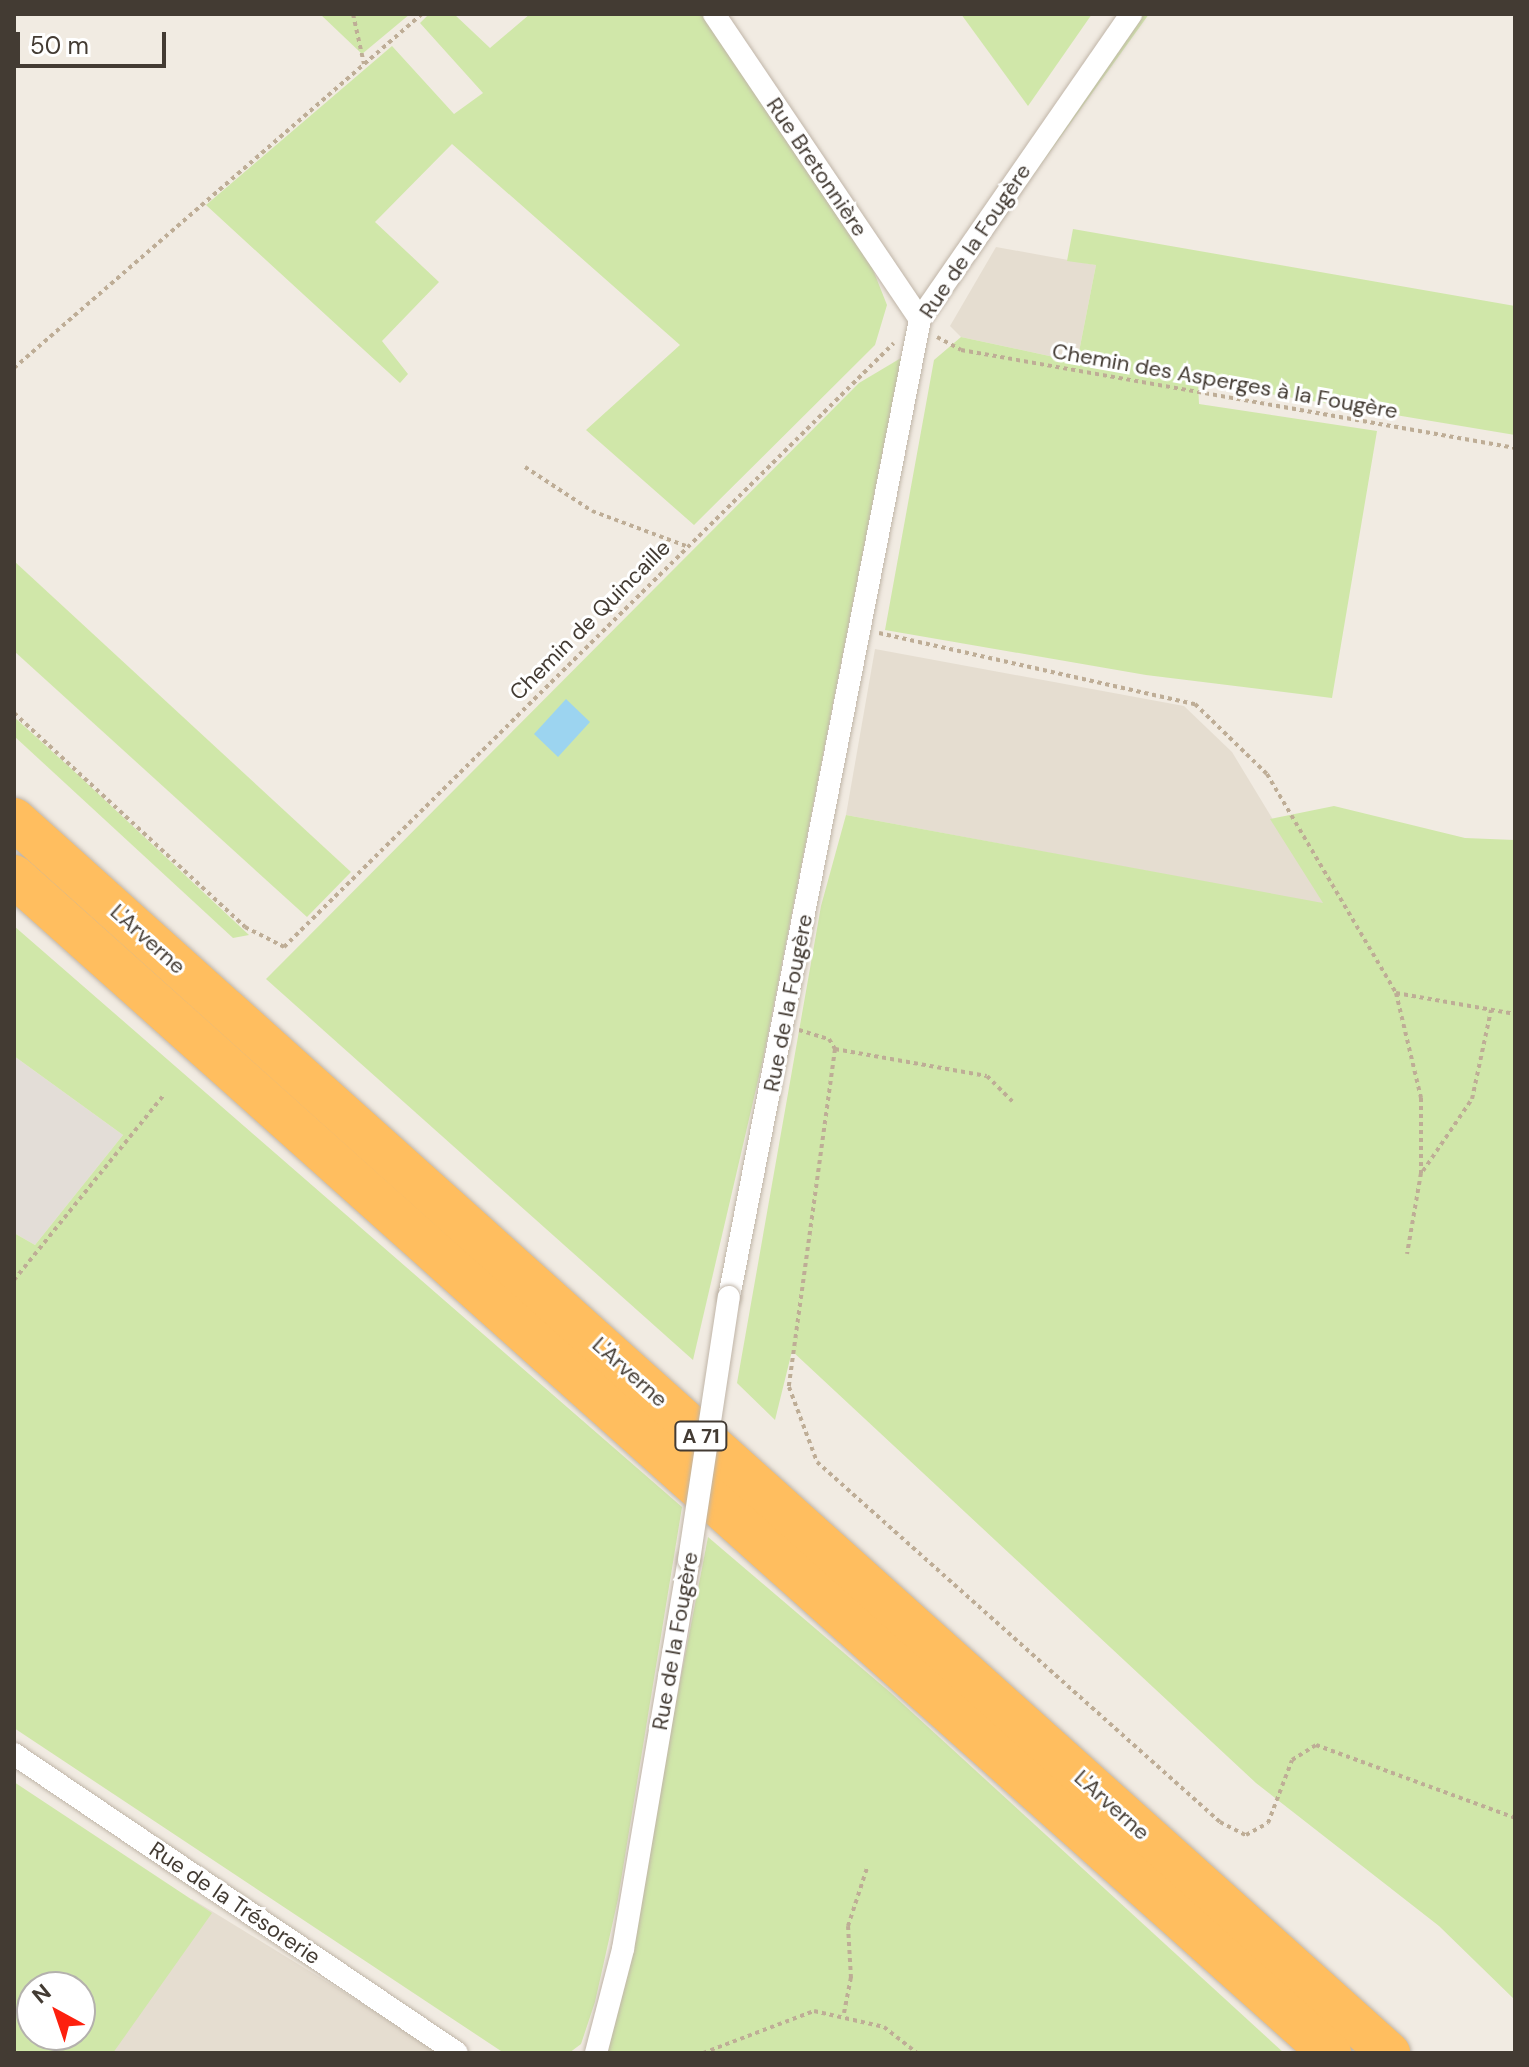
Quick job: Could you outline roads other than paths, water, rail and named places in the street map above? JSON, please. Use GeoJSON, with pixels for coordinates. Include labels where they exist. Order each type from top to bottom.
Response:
{"type":"FeatureCollection","features":[{"type":"Feature","properties":{"kind":"highway","name":"L'Arverne"},"geometry":{"type":"LineString","coordinates":[[14,819],[1389,2053]]}},
{"type":"Feature","properties":{"kind":"highway","name":"L'Arverne"},"geometry":{"type":"LineString","coordinates":[[14,876],[1330,2053]]}},
{"type":"Feature","properties":{"kind":"street","name":"Rue Bretonnière"},"geometry":{"type":"LineString","coordinates":[[714,14],[930,326]]}},
{"type":"Feature","properties":{"kind":"street","name":"Rue de la Fougère"},"geometry":{"type":"LineString","coordinates":[[596,2053],[623,1949],[689,1560],[729,1297],[861,629],[930,326],[1131,14]]}},
{"type":"Feature","properties":{"kind":"street","name":"Rue de la Trésorerie"},"geometry":{"type":"LineString","coordinates":[[14,1754],[457,2053]]}},
{"type":"Feature","properties":{"kind":"water"},"geometry":{"type":"Polygon","coordinates":[[[566,699],[590,722],[558,757],[534,734],[566,699]]]}}]}
